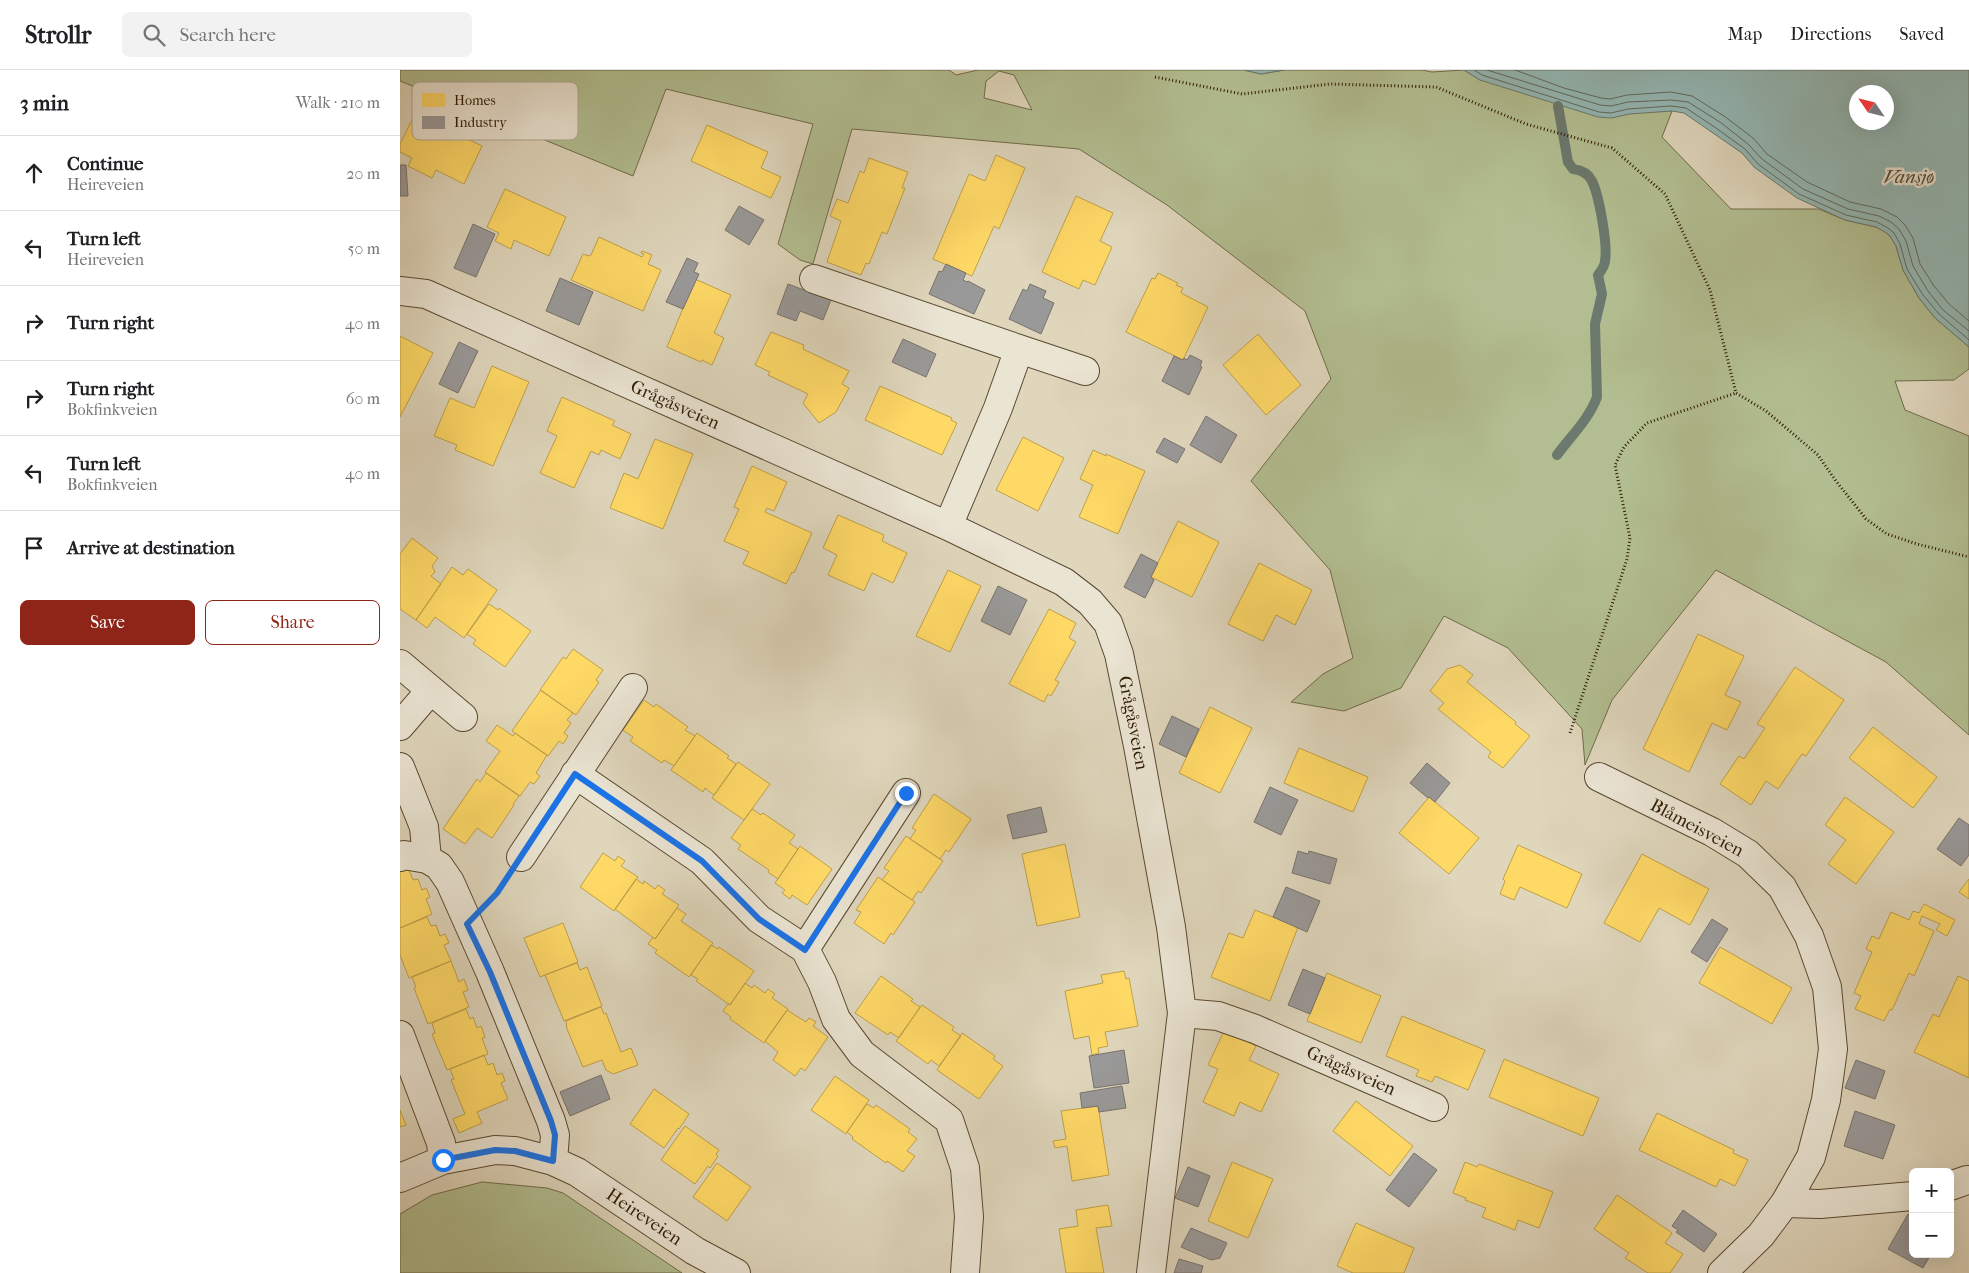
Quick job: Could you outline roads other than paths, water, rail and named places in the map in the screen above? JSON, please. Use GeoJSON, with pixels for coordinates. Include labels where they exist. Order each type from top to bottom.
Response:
{"type":"FeatureCollection","features":[{"type":"Feature","properties":{"kind":"street"},"geometry":{"type":"LineString","coordinates":[[814,279],[1085,371]]}},
{"type":"Feature","properties":{"kind":"street","name":"Grågåsveien"},"geometry":{"type":"LineString","coordinates":[[400,291],[426,294],[948,526],[1064,582],[1090,602],[1108,623],[1119,654],[1138,746],[1171,927],[1182,1012],[1151,1273]]}},
{"type":"Feature","properties":{"kind":"street"},"geometry":{"type":"LineString","coordinates":[[948,526],[998,408],[1019,349]]}},
{"type":"Feature","properties":{"kind":"street"},"geometry":{"type":"LineString","coordinates":[[400,664],[463,717]]}},
{"type":"Feature","properties":{"kind":"street"},"geometry":{"type":"LineString","coordinates":[[521,857],[633,688]]}},
{"type":"Feature","properties":{"kind":"street"},"geometry":{"type":"LineString","coordinates":[[400,726],[430,691]]}},
{"type":"Feature","properties":{"kind":"street"},"geometry":{"type":"LineString","coordinates":[[400,767],[424,827],[427,858]]}},
{"type":"Feature","properties":{"kind":"street"},"geometry":{"type":"LineString","coordinates":[[575,774],[702,861],[759,919],[805,950],[822,982],[836,1019],[862,1054],[949,1120],[966,1168],[969,1217],[966,1273]]}},
{"type":"Feature","properties":{"kind":"street","name":"Blåmeisveien"},"geometry":{"type":"LineString","coordinates":[[1600,778],[1712,832],[1748,854],[1782,887],[1810,936],[1827,987],[1833,1049],[1826,1100],[1811,1156],[1785,1203],[1761,1235],[1722,1273]]}},
{"type":"Feature","properties":{"kind":"street"},"geometry":{"type":"LineString","coordinates":[[805,950],[906,793]]}},
{"type":"Feature","properties":{"kind":"street"},"geometry":{"type":"LineString","coordinates":[[400,857],[404,855],[427,858],[438,866],[450,882],[467,924],[490,972],[551,1121],[555,1135],[553,1161]]}},
{"type":"Feature","properties":{"kind":"street","name":"Grågåsveien"},"geometry":{"type":"LineString","coordinates":[[1182,1012],[1218,1016],[1255,1029],[1434,1107]]}},
{"type":"Feature","properties":{"kind":"street"},"geometry":{"type":"LineString","coordinates":[[400,1035],[441,1143],[443,1160]]}},
{"type":"Feature","properties":{"kind":"street","name":"Heireveien"},"geometry":{"type":"LineString","coordinates":[[400,1178],[443,1160],[495,1150],[515,1151],[553,1161],[577,1172],[695,1251],[736,1273]]}},
{"type":"Feature","properties":{"kind":"street"},"geometry":{"type":"LineString","coordinates":[[1785,1203],[1820,1204],[1909,1196]]}},
{"type":"Feature","properties":{"kind":"water"},"geometry":{"type":"Polygon","coordinates":[[[1244,70],[1284,70],[1261,74],[1244,70]]]}},
{"type":"Feature","properties":{"kind":"water","name":"Vansjø"},"geometry":{"type":"Polygon","coordinates":[[[1464,70],[1969,70],[1969,347],[1935,318],[1919,298],[1903,270],[1896,246],[1885,232],[1876,227],[1845,220],[1797,198],[1754,167],[1742,153],[1684,113],[1672,111],[1629,114],[1612,118],[1598,117],[1480,80],[1464,70]]]}},
{"type":"Feature","properties":{"kind":"waterway"},"geometry":{"type":"LineString","coordinates":[[1557,455],[1585,420],[1597,397],[1595,324],[1602,294],[1598,275],[1603,268],[1606,254],[1602,220],[1595,188],[1586,174],[1573,169],[1568,162],[1558,106]]}}]}
